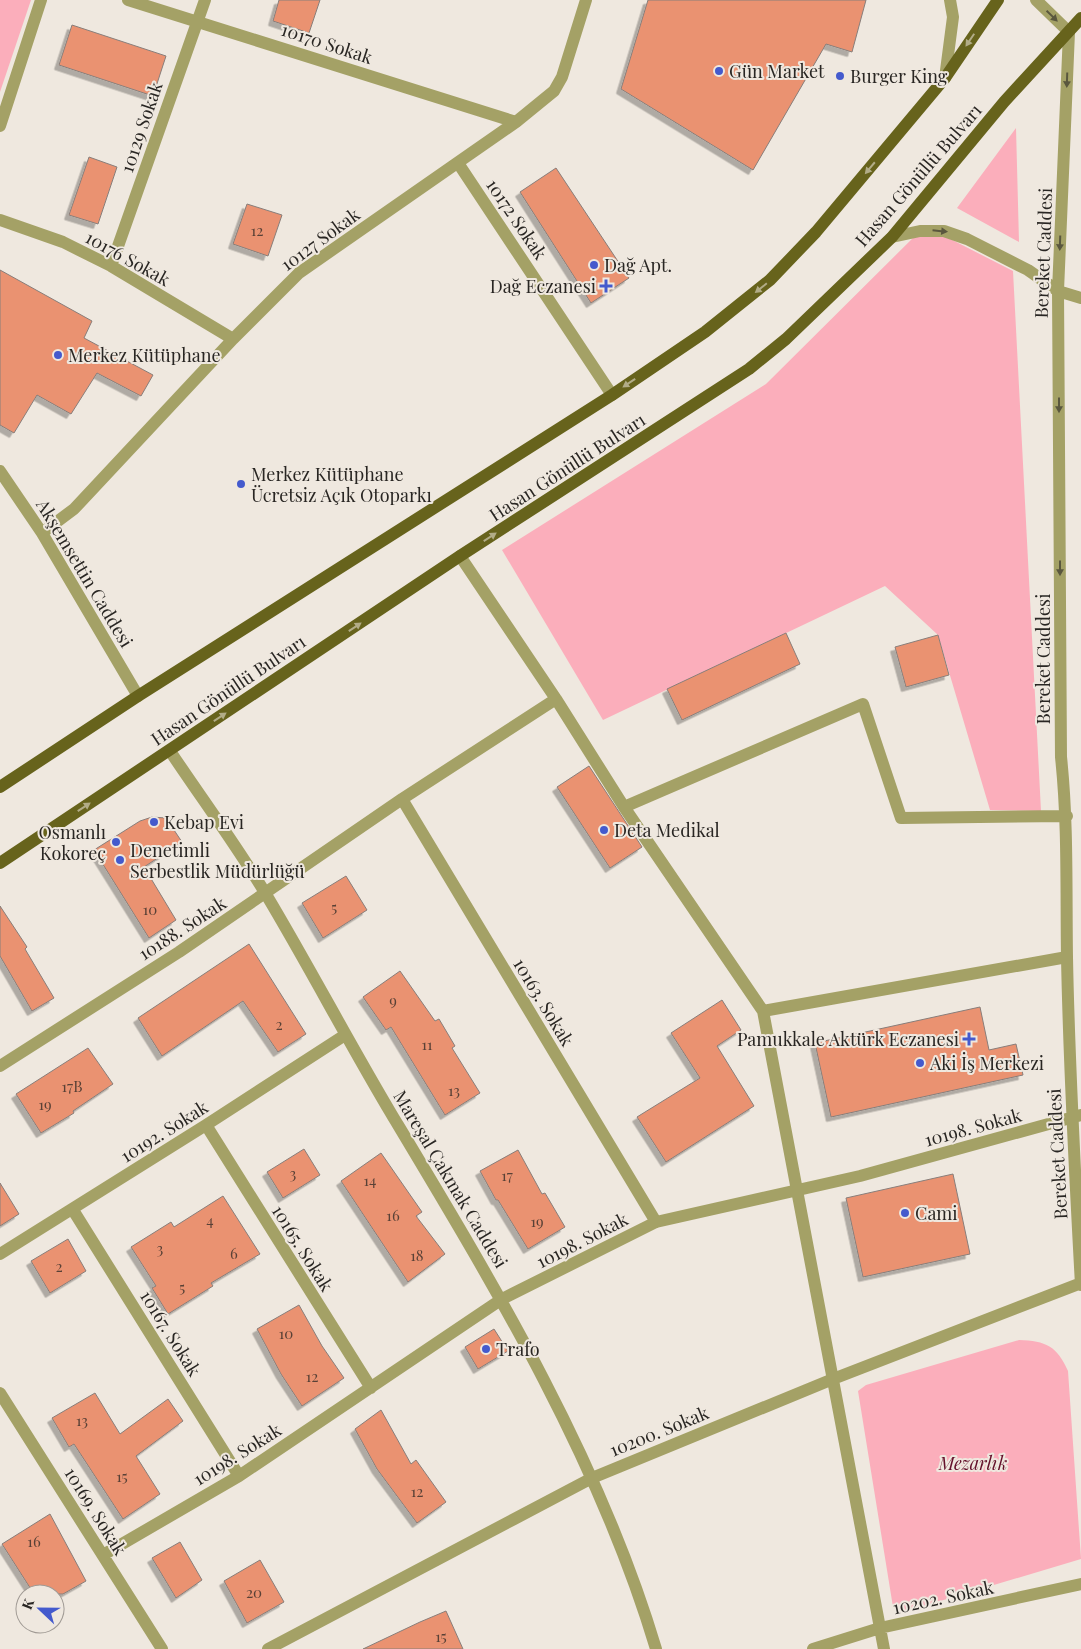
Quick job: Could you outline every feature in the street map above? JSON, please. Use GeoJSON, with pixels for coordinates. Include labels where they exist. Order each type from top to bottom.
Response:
{"type":"FeatureCollection","features":[{"type":"Feature","properties":{"kind":"main road","name":"Hasan Gönüllü Bulvarı"},"geometry":{"type":"LineString","coordinates":[[0,787],[138,696],[612,395],[705,332],[770,280],[816,232],[945,78],[998,0]]}},
{"type":"Feature","properties":{"kind":"main road","name":"Hasan Gönüllü Bulvarı"},"geometry":{"type":"LineString","coordinates":[[0,863],[460,556],[749,369],[786,339],[892,237],[1004,102],[1081,18]]}},
{"type":"Feature","properties":{"kind":"street"},"geometry":{"type":"LineString","coordinates":[[0,126],[41,0]]}},
{"type":"Feature","properties":{"kind":"street","name":"10170 Sokak"},"geometry":{"type":"LineString","coordinates":[[128,0],[198,20],[516,122]]}},
{"type":"Feature","properties":{"kind":"street","name":"10129 Sokak"},"geometry":{"type":"LineString","coordinates":[[111,266],[205,0]]}},
{"type":"Feature","properties":{"kind":"street","name":"10127 Sokak"},"geometry":{"type":"LineString","coordinates":[[42,533],[74,509],[232,340],[299,273],[516,122],[554,91],[562,77],[586,0]]}},
{"type":"Feature","properties":{"kind":"street"},"geometry":{"type":"LineString","coordinates":[[945,78],[953,17],[950,0]]}},
{"type":"Feature","properties":{"kind":"street"},"geometry":{"type":"LineString","coordinates":[[1036,0],[1069,32]]}},
{"type":"Feature","properties":{"kind":"street","name":"Bereket Caddesi"},"geometry":{"type":"LineString","coordinates":[[1069,32],[1058,291],[1061,757],[1067,816],[1067,957],[1077,1116],[1081,1284]]}},
{"type":"Feature","properties":{"kind":"street","name":"10172 Sokak"},"geometry":{"type":"LineString","coordinates":[[458,163],[612,395]]}},
{"type":"Feature","properties":{"kind":"street","name":"10176 Sokak"},"geometry":{"type":"LineString","coordinates":[[0,220],[63,242],[111,266],[232,340]]}},
{"type":"Feature","properties":{"kind":"street"},"geometry":{"type":"LineString","coordinates":[[892,237],[920,231],[944,231],[968,239],[1028,270],[1058,291],[1081,298]]}},
{"type":"Feature","properties":{"kind":"street","name":"Akşemsettin Caddesi"},"geometry":{"type":"LineString","coordinates":[[0,470],[42,533],[138,696]]}},
{"type":"Feature","properties":{"kind":"street"},"geometry":{"type":"LineString","coordinates":[[460,556],[556,699],[624,807],[763,1011],[884,1649]]}},
{"type":"Feature","properties":{"kind":"street","name":"10188. Sokak"},"geometry":{"type":"LineString","coordinates":[[0,1066],[266,894],[402,799],[556,699]]}},
{"type":"Feature","properties":{"kind":"street"},"geometry":{"type":"LineString","coordinates":[[624,807],[863,704],[901,818],[1067,816]]}},
{"type":"Feature","properties":{"kind":"street","name":"Mareşal Çakmak Caddesi"},"geometry":{"type":"LineString","coordinates":[[170,750],[266,894],[345,1035],[502,1299],[592,1478],[639,1591],[656,1649]]}},
{"type":"Feature","properties":{"kind":"street","name":"10163. Sokak"},"geometry":{"type":"LineString","coordinates":[[402,799],[656,1222]]}},
{"type":"Feature","properties":{"kind":"street"},"geometry":{"type":"LineString","coordinates":[[763,1011],[1067,957]]}},
{"type":"Feature","properties":{"kind":"street","name":"10192. Sokak"},"geometry":{"type":"LineString","coordinates":[[0,1254],[206,1126],[345,1035]]}},
{"type":"Feature","properties":{"kind":"street","name":"10198. Sokak"},"geometry":{"type":"LineString","coordinates":[[103,1555],[240,1476],[502,1299],[656,1222],[860,1176],[1077,1116]]}},
{"type":"Feature","properties":{"kind":"street","name":"10165. Sokak"},"geometry":{"type":"LineString","coordinates":[[206,1126],[370,1388]]}},
{"type":"Feature","properties":{"kind":"street","name":"10167. Sokak"},"geometry":{"type":"LineString","coordinates":[[73,1210],[240,1476]]}},
{"type":"Feature","properties":{"kind":"street","name":"10200. Sokak"},"geometry":{"type":"LineString","coordinates":[[268,1649],[592,1478],[832,1379],[1081,1284]]}},
{"type":"Feature","properties":{"kind":"street","name":"10169. Sokak"},"geometry":{"type":"LineString","coordinates":[[0,1393],[162,1649]]}},
{"type":"Feature","properties":{"kind":"street","name":"10202. Sokak"},"geometry":{"type":"LineString","coordinates":[[813,1649],[880,1628],[1081,1584]]}},
{"type":"Feature","properties":{"kind":"green space"},"geometry":{"type":"Polygon","coordinates":[[[0,0],[31,0],[0,92],[0,0]]]}},
{"type":"Feature","properties":{"kind":"green space"},"geometry":{"type":"Polygon","coordinates":[[[1016,128],[1019,242],[957,208],[1016,128]]]}},
{"type":"Feature","properties":{"kind":"green space"},"geometry":{"type":"Polygon","coordinates":[[[925,226],[1013,271],[1041,811],[990,810],[938,635],[885,586],[603,720],[502,550],[766,384],[925,226]]]}},
{"type":"Feature","properties":{"kind":"green space","name":"Mezarlık"},"geometry":{"type":"Polygon","coordinates":[[[1019,1340],[1050,1346],[1060,1356],[1068,1371],[1081,1559],[900,1613],[893,1607],[858,1391],[866,1385],[1019,1340]]]}},
{"type":"Feature","properties":{"kind":"building"},"geometry":{"type":"Polygon","coordinates":[[[279,0],[320,0],[309,33],[273,21],[279,0]]]}},
{"type":"Feature","properties":{"kind":"building","name":"Gün Market"},"geometry":{"type":"Polygon","coordinates":[[[648,0],[866,0],[852,52],[826,44],[753,170],[621,89],[648,0]]]}},
{"type":"Feature","properties":{"kind":"building"},"geometry":{"type":"Polygon","coordinates":[[[72,25],[166,56],[153,96],[59,65],[72,25]]]}},
{"type":"Feature","properties":{"kind":"building"},"geometry":{"type":"Polygon","coordinates":[[[89,157],[117,167],[98,224],[69,215],[89,157]]]}},
{"type":"Feature","properties":{"kind":"building"},"geometry":{"type":"Polygon","coordinates":[[[556,168],[629,278],[591,303],[520,192],[556,168]]]}},
{"type":"Feature","properties":{"kind":"building"},"geometry":{"type":"Polygon","coordinates":[[[247,204],[282,215],[268,256],[233,244],[247,204]]]}},
{"type":"Feature","properties":{"kind":"building","name":"Merkez Kütüphane"},"geometry":{"type":"Polygon","coordinates":[[[0,270],[92,321],[84,338],[153,375],[141,396],[97,373],[71,414],[37,395],[14,433],[0,425],[0,270]]]}},
{"type":"Feature","properties":{"kind":"building"},"geometry":{"type":"Polygon","coordinates":[[[786,633],[800,664],[682,720],[667,689],[786,633]]]}},
{"type":"Feature","properties":{"kind":"building"},"geometry":{"type":"Polygon","coordinates":[[[938,635],[949,675],[906,687],[895,647],[938,635]]]}},
{"type":"Feature","properties":{"kind":"building"},"geometry":{"type":"Polygon","coordinates":[[[589,766],[642,847],[610,868],[557,787],[589,766]]]}},
{"type":"Feature","properties":{"kind":"building"},"geometry":{"type":"Polygon","coordinates":[[[152,817],[166,818],[182,842],[144,867],[176,920],[149,938],[94,850],[140,821],[152,817]]]}},
{"type":"Feature","properties":{"kind":"building"},"geometry":{"type":"Polygon","coordinates":[[[346,876],[367,910],[323,938],[302,903],[346,876]]]}},
{"type":"Feature","properties":{"kind":"building"},"geometry":{"type":"Polygon","coordinates":[[[0,906],[27,947],[25,949],[54,998],[32,1011],[0,956],[0,906]]]}},
{"type":"Feature","properties":{"kind":"building"},"geometry":{"type":"Polygon","coordinates":[[[249,944],[306,1034],[278,1052],[243,1001],[162,1056],[138,1018],[249,944]]]}},
{"type":"Feature","properties":{"kind":"building"},"geometry":{"type":"Polygon","coordinates":[[[400,971],[435,1021],[439,1019],[455,1046],[452,1048],[480,1093],[445,1115],[391,1027],[386,1030],[363,997],[400,971]]]}},
{"type":"Feature","properties":{"kind":"building"},"geometry":{"type":"Polygon","coordinates":[[[722,1000],[741,1030],[717,1046],[754,1106],[666,1162],[637,1117],[700,1078],[671,1033],[722,1000]]]}},
{"type":"Feature","properties":{"kind":"building","name":"Aki İş Merkezi"},"geometry":{"type":"Polygon","coordinates":[[[980,1007],[989,1050],[1016,1044],[1023,1075],[831,1117],[815,1043],[980,1007]]]}},
{"type":"Feature","properties":{"kind":"building"},"geometry":{"type":"Polygon","coordinates":[[[88,1048],[113,1084],[73,1111],[74,1113],[41,1133],[16,1094],[88,1048]]]}},
{"type":"Feature","properties":{"kind":"building"},"geometry":{"type":"Polygon","coordinates":[[[304,1149],[320,1175],[283,1198],[267,1172],[304,1149]]]}},
{"type":"Feature","properties":{"kind":"building"},"geometry":{"type":"Polygon","coordinates":[[[518,1150],[542,1194],[545,1193],[565,1227],[528,1249],[498,1200],[496,1200],[480,1171],[518,1150]]]}},
{"type":"Feature","properties":{"kind":"building"},"geometry":{"type":"Polygon","coordinates":[[[381,1153],[422,1212],[416,1216],[445,1254],[408,1282],[341,1181],[381,1153]]]}},
{"type":"Feature","properties":{"kind":"building","name":"Cami"},"geometry":{"type":"Polygon","coordinates":[[[953,1174],[970,1254],[863,1277],[846,1198],[953,1174]]]}},
{"type":"Feature","properties":{"kind":"building"},"geometry":{"type":"Polygon","coordinates":[[[0,1183],[19,1214],[0,1226],[0,1183]]]}},
{"type":"Feature","properties":{"kind":"building"},"geometry":{"type":"Polygon","coordinates":[[[223,1196],[260,1254],[211,1283],[213,1286],[168,1314],[152,1288],[156,1286],[131,1247],[171,1222],[174,1227],[223,1196]]]}},
{"type":"Feature","properties":{"kind":"building"},"geometry":{"type":"Polygon","coordinates":[[[68,1239],[86,1271],[50,1293],[31,1261],[68,1239]]]}},
{"type":"Feature","properties":{"kind":"building"},"geometry":{"type":"Polygon","coordinates":[[[299,1305],[322,1346],[344,1378],[302,1406],[281,1374],[257,1329],[299,1305]]]}},
{"type":"Feature","properties":{"kind":"building","name":"Trafo"},"geometry":{"type":"Polygon","coordinates":[[[494,1329],[508,1351],[478,1369],[465,1347],[494,1329]]]}},
{"type":"Feature","properties":{"kind":"building"},"geometry":{"type":"Polygon","coordinates":[[[95,1393],[120,1434],[168,1399],[183,1421],[136,1456],[160,1494],[123,1519],[74,1444],[69,1447],[52,1418],[95,1393]]]}},
{"type":"Feature","properties":{"kind":"building"},"geometry":{"type":"Polygon","coordinates":[[[381,1410],[411,1464],[416,1460],[446,1502],[417,1523],[377,1469],[355,1429],[381,1410]]]}},
{"type":"Feature","properties":{"kind":"building"},"geometry":{"type":"Polygon","coordinates":[[[50,1514],[86,1581],[65,1593],[65,1584],[28,1584],[2,1544],[50,1514]]]}},
{"type":"Feature","properties":{"kind":"building"},"geometry":{"type":"Polygon","coordinates":[[[180,1542],[202,1580],[176,1598],[152,1558],[180,1542]]]}},
{"type":"Feature","properties":{"kind":"building"},"geometry":{"type":"Polygon","coordinates":[[[260,1560],[284,1602],[247,1623],[224,1581],[260,1560]]]}},
{"type":"Feature","properties":{"kind":"building"},"geometry":{"type":"Polygon","coordinates":[[[446,1611],[463,1649],[363,1649],[420,1622],[446,1611]]]}},
{"type":"Feature","properties":{"kind":"place","name":"Gün Market"},"geometry":{"type":"Point","coordinates":[719,71]}},
{"type":"Feature","properties":{"kind":"place","name":"Burger King"},"geometry":{"type":"Point","coordinates":[840,76]}},
{"type":"Feature","properties":{"kind":"place","name":"Dağ Apt."},"geometry":{"type":"Point","coordinates":[594,265]}},
{"type":"Feature","properties":{"kind":"place","name":"Dağ Eczanesi"},"geometry":{"type":"Point","coordinates":[606,286]}},
{"type":"Feature","properties":{"kind":"place","name":"Merkez Kütüphane"},"geometry":{"type":"Point","coordinates":[58,355]}},
{"type":"Feature","properties":{"kind":"place","name":"Merkez Kütüphane Ücretsiz Açık Otoparkı"},"geometry":{"type":"Point","coordinates":[241,484]}},
{"type":"Feature","properties":{"kind":"place","name":"Kebap Evi"},"geometry":{"type":"Point","coordinates":[154,822]}},
{"type":"Feature","properties":{"kind":"place","name":"Deta Medikal"},"geometry":{"type":"Point","coordinates":[604,830]}},
{"type":"Feature","properties":{"kind":"place","name":"Osmanlı Kokoreç"},"geometry":{"type":"Point","coordinates":[116,842]}},
{"type":"Feature","properties":{"kind":"place","name":"Denetimli Serbestlik Müdürlüğü"},"geometry":{"type":"Point","coordinates":[120,860]}},
{"type":"Feature","properties":{"kind":"place","name":"Pamukkale Aktürk Eczanesi"},"geometry":{"type":"Point","coordinates":[969,1039]}},
{"type":"Feature","properties":{"kind":"place","name":"Aki İş Merkezi"},"geometry":{"type":"Point","coordinates":[920,1063]}},
{"type":"Feature","properties":{"kind":"place","name":"Cami"},"geometry":{"type":"Point","coordinates":[905,1213]}},
{"type":"Feature","properties":{"kind":"place","name":"Trafo"},"geometry":{"type":"Point","coordinates":[486,1349]}}]}
